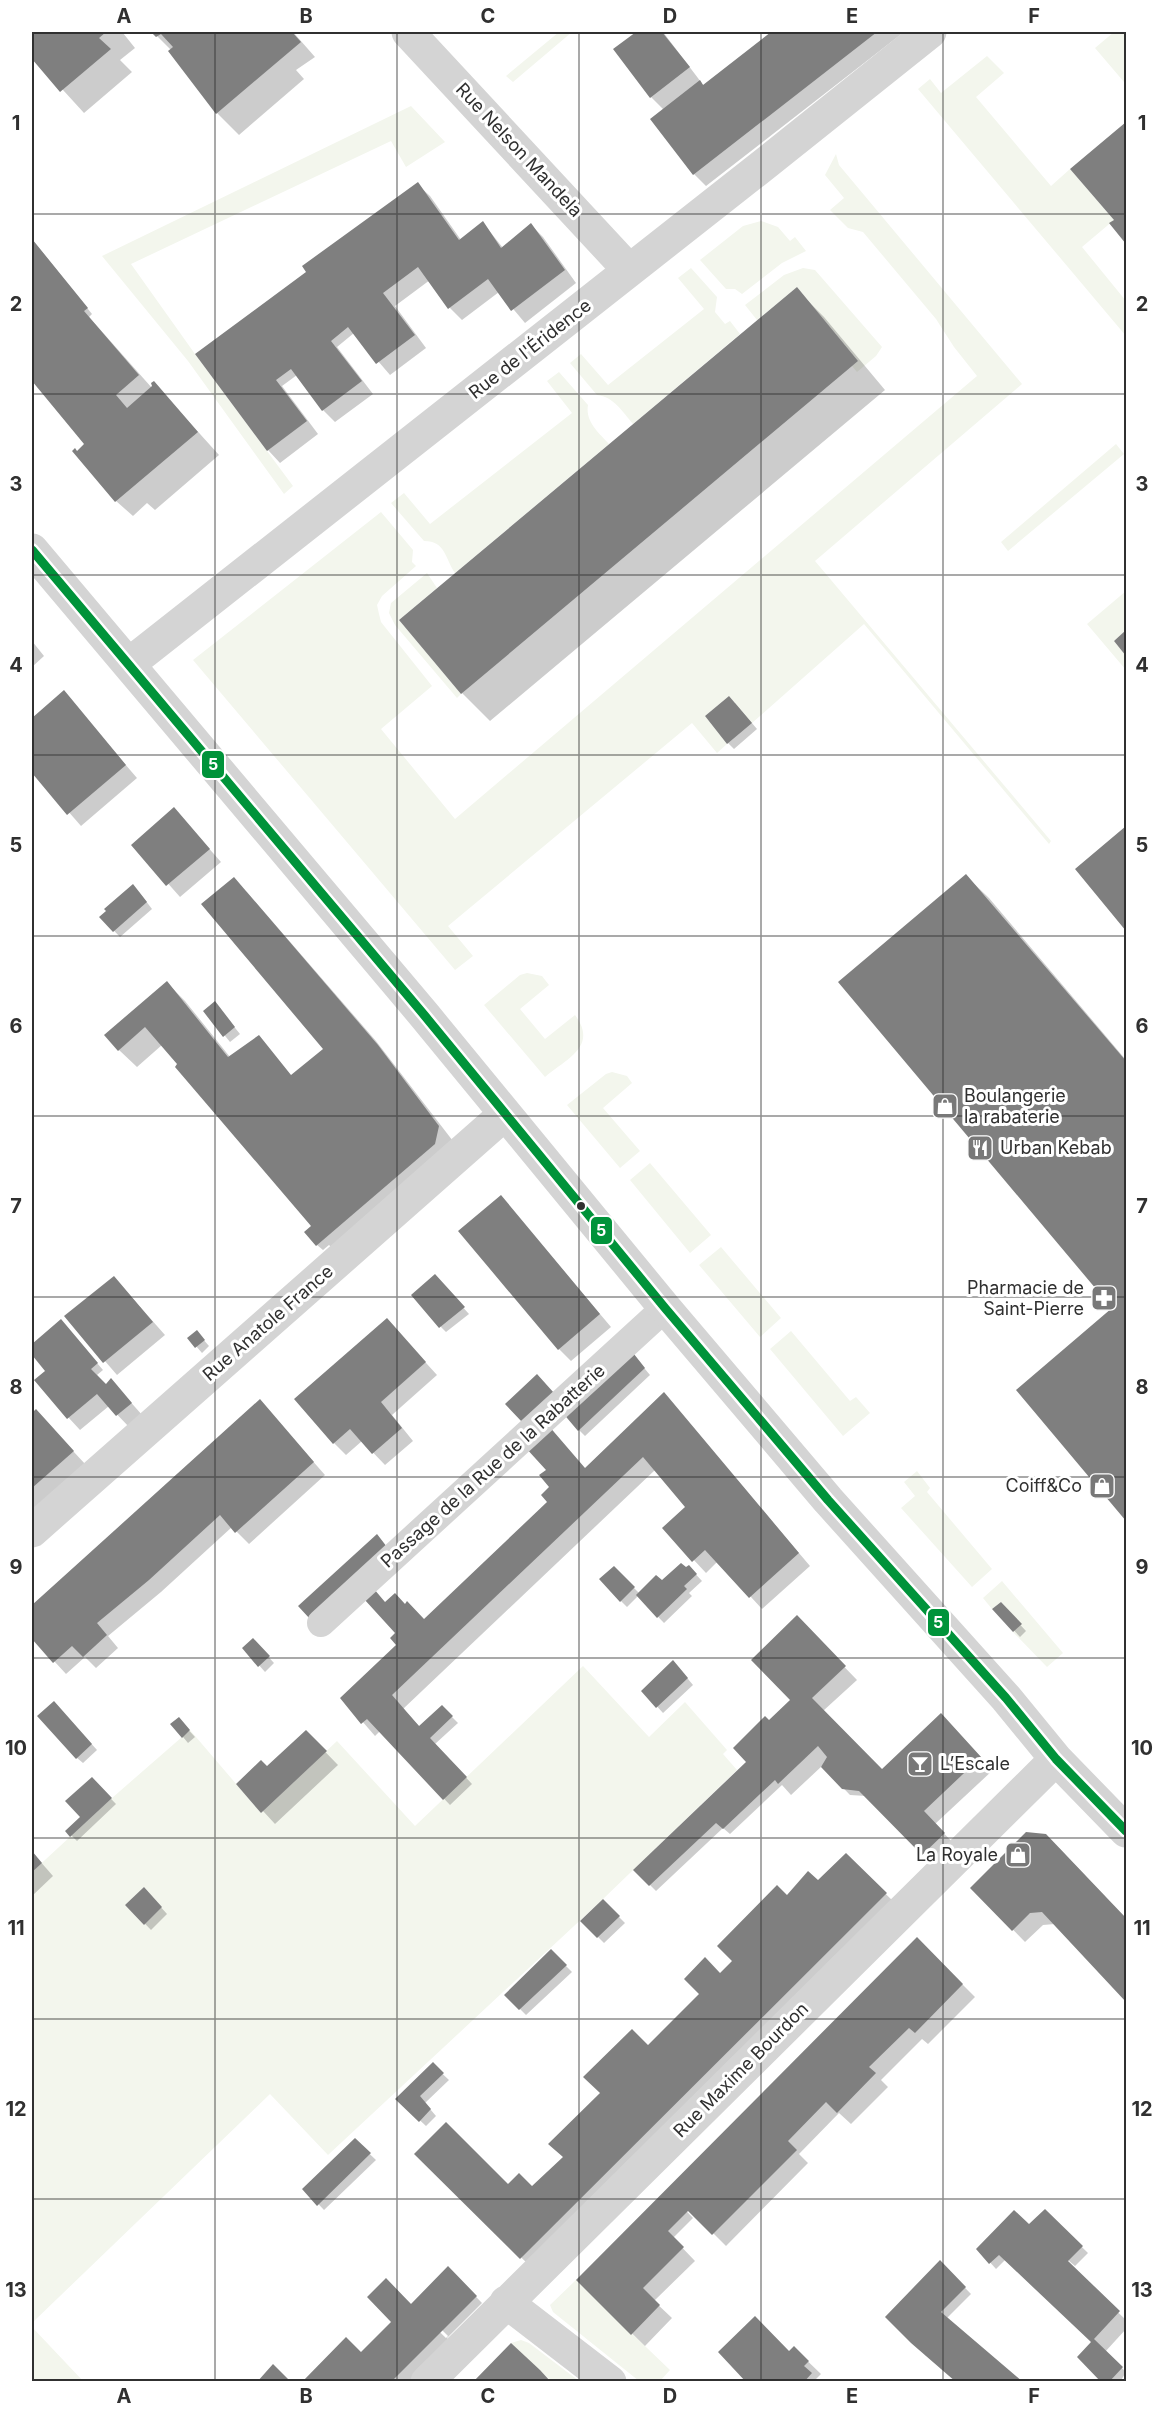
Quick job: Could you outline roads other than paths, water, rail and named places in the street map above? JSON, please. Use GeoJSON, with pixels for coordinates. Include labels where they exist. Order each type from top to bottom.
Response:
{"type":"FeatureCollection","features":[{"type":"Feature","properties":{"kind":"street","name":"Rue Nelson Mandela"},"geometry":{"type":"LineString","coordinates":[[408,32],[629,270]]}},
{"type":"Feature","properties":{"kind":"street","name":"Rue de l'Éridence"},"geometry":{"type":"LineString","coordinates":[[129,663],[930,32]]}},
{"type":"Feature","properties":{"kind":"street"},"geometry":{"type":"LineString","coordinates":[[32,550],[129,663],[835,1509],[1006,1698],[1056,1759],[1126,1831]]}},
{"type":"Feature","properties":{"kind":"street","name":"Rue Anatole France"},"geometry":{"type":"LineString","coordinates":[[32,1531],[505,1114]]}},
{"type":"Feature","properties":{"kind":"street","name":"Rue Maxime Bourdon"},"geometry":{"type":"LineString","coordinates":[[427,2382],[1056,1759]]}},
{"type":"Feature","properties":{"kind":"street"},"geometry":{"type":"LineString","coordinates":[[506,2302],[610,2382]]}},
{"type":"Feature","properties":{"kind":"lane","name":"Passage de la Rue de la Rabatterie"},"geometry":{"type":"LineString","coordinates":[[321,1623],[665,1308]]}},
{"type":"Feature","properties":{"kind":"place","name":"Boulangerie la rabaterie"},"geometry":{"type":"Point","coordinates":[945,1106]}},
{"type":"Feature","properties":{"kind":"place","name":"Urban Kebab"},"geometry":{"type":"Point","coordinates":[980,1148]}},
{"type":"Feature","properties":{"kind":"place","name":"Pharmacie de Saint-Pierre"},"geometry":{"type":"Point","coordinates":[1104,1298]}},
{"type":"Feature","properties":{"kind":"place","name":"Coiff&Co"},"geometry":{"type":"Point","coordinates":[1102,1486]}},
{"type":"Feature","properties":{"kind":"place","name":"L’Escale"},"geometry":{"type":"Point","coordinates":[920,1764]}},
{"type":"Feature","properties":{"kind":"place","name":"La Royale"},"geometry":{"type":"Point","coordinates":[1018,1855]}}]}
